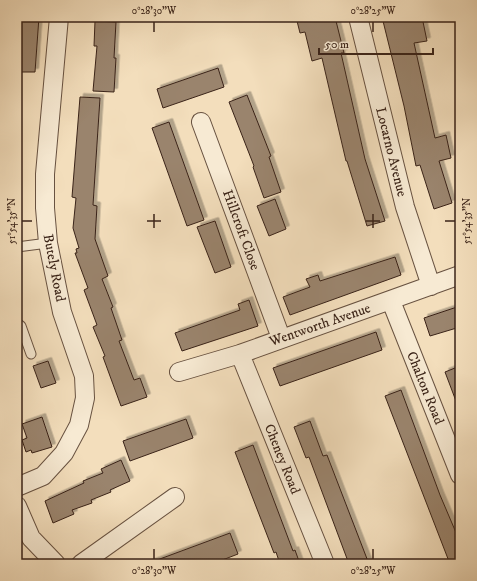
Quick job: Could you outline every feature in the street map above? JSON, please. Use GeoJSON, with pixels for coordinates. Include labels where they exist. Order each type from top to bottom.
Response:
{"type":"FeatureCollection","features":[{"type":"Feature","properties":{"kind":"street","name":"Butely Road"},"geometry":{"type":"LineString","coordinates":[[17,487],[43,476],[64,453],[79,425],[85,398],[84,376],[62,312],[48,243],[45,174],[59,17]]}},
{"type":"Feature","properties":{"kind":"street","name":"Locarno Avenue"},"geometry":{"type":"LineString","coordinates":[[358,17],[405,207],[431,286]]}},
{"type":"Feature","properties":{"kind":"street","name":"Hillcroft Close"},"geometry":{"type":"LineString","coordinates":[[201,122],[281,338]]}},
{"type":"Feature","properties":{"kind":"street","name":"Wentworth Avenue"},"geometry":{"type":"LineString","coordinates":[[179,372],[240,354],[281,338],[460,276]]}},
{"type":"Feature","properties":{"kind":"street","name":"Chalton Road"},"geometry":{"type":"LineString","coordinates":[[391,301],[460,475]]}},
{"type":"Feature","properties":{"kind":"street","name":"Cheney Road"},"geometry":{"type":"LineString","coordinates":[[240,354],[325,564]]}},
{"type":"Feature","properties":{"kind":"street"},"geometry":{"type":"LineString","coordinates":[[81,564],[175,497]]}},
{"type":"Feature","properties":{"kind":"street"},"geometry":{"type":"LineString","coordinates":[[17,506],[32,538],[56,564]]}},
{"type":"Feature","properties":{"kind":"lane"},"geometry":{"type":"LineString","coordinates":[[17,247],[48,243]]}},
{"type":"Feature","properties":{"kind":"lane"},"geometry":{"type":"LineString","coordinates":[[17,323],[21,326],[31,354]]}},
{"type":"Feature","properties":{"kind":"building"},"geometry":{"type":"Polygon","coordinates":[[[18,17],[39,17],[35,72],[17,72],[18,17]]]}},
{"type":"Feature","properties":{"kind":"building"},"geometry":{"type":"Polygon","coordinates":[[[296,17],[335,17],[344,53],[341,53],[365,159],[385,221],[367,226],[346,161],[322,58],[312,61],[305,32],[300,33],[296,17]]]}},
{"type":"Feature","properties":{"kind":"building"},"geometry":{"type":"Polygon","coordinates":[[[382,17],[422,17],[427,41],[414,43],[435,138],[446,135],[451,158],[439,161],[452,203],[434,209],[420,165],[416,166],[404,106],[382,17]]]}},
{"type":"Feature","properties":{"kind":"building"},"geometry":{"type":"Polygon","coordinates":[[[95,21],[116,22],[114,92],[93,91],[97,46],[94,46],[95,21]]]}},
{"type":"Feature","properties":{"kind":"building"},"geometry":{"type":"Polygon","coordinates":[[[218,68],[224,87],[163,108],[157,89],[218,68]]]}},
{"type":"Feature","properties":{"kind":"building"},"geometry":{"type":"Polygon","coordinates":[[[247,95],[271,156],[269,157],[281,192],[264,198],[253,167],[254,166],[229,102],[247,95]]]}},
{"type":"Feature","properties":{"kind":"building"},"geometry":{"type":"Polygon","coordinates":[[[80,97],[100,98],[93,205],[97,206],[95,239],[108,276],[102,279],[113,307],[111,308],[122,340],[119,341],[134,380],[140,378],[147,397],[121,406],[103,357],[105,356],[93,327],[97,325],[84,290],[88,288],[75,253],[77,253],[76,249],[79,248],[73,228],[76,198],[72,197],[80,97]]]}},
{"type":"Feature","properties":{"kind":"building"},"geometry":{"type":"Polygon","coordinates":[[[169,122],[204,220],[187,226],[152,128],[169,122]]]}},
{"type":"Feature","properties":{"kind":"building"},"geometry":{"type":"Polygon","coordinates":[[[275,199],[286,229],[269,236],[257,206],[275,199]]]}},
{"type":"Feature","properties":{"kind":"building"},"geometry":{"type":"Polygon","coordinates":[[[215,221],[231,267],[215,273],[197,227],[215,221]]]}},
{"type":"Feature","properties":{"kind":"building"},"geometry":{"type":"Polygon","coordinates":[[[395,257],[401,275],[290,315],[283,297],[310,287],[306,279],[318,275],[320,281],[395,257]]]}},
{"type":"Feature","properties":{"kind":"building"},"geometry":{"type":"Polygon","coordinates":[[[249,300],[258,326],[182,351],[175,333],[240,310],[238,304],[249,300]]]}},
{"type":"Feature","properties":{"kind":"building"},"geometry":{"type":"Polygon","coordinates":[[[457,307],[460,317],[460,327],[430,336],[424,318],[457,307]]]}},
{"type":"Feature","properties":{"kind":"building"},"geometry":{"type":"Polygon","coordinates":[[[376,332],[382,350],[280,386],[273,368],[376,332]]]}},
{"type":"Feature","properties":{"kind":"building"},"geometry":{"type":"Polygon","coordinates":[[[48,361],[56,383],[41,388],[33,366],[48,361]]]}},
{"type":"Feature","properties":{"kind":"building"},"geometry":{"type":"Polygon","coordinates":[[[460,366],[460,408],[459,409],[445,372],[460,366]]]}},
{"type":"Feature","properties":{"kind":"building"},"geometry":{"type":"Polygon","coordinates":[[[401,390],[440,495],[460,542],[460,564],[450,564],[385,396],[401,390]]]}},
{"type":"Feature","properties":{"kind":"building"},"geometry":{"type":"Polygon","coordinates":[[[42,417],[52,447],[32,453],[31,450],[26,452],[22,440],[27,438],[22,424],[42,417]]]}},
{"type":"Feature","properties":{"kind":"building"},"geometry":{"type":"Polygon","coordinates":[[[186,419],[193,438],[130,461],[123,441],[186,419]]]}},
{"type":"Feature","properties":{"kind":"building"},"geometry":{"type":"Polygon","coordinates":[[[310,421],[323,456],[327,455],[369,564],[349,564],[309,457],[306,458],[294,427],[310,421]]]}},
{"type":"Feature","properties":{"kind":"building"},"geometry":{"type":"Polygon","coordinates":[[[253,445],[293,551],[295,550],[300,564],[280,564],[276,552],[274,553],[235,452],[253,445]]]}},
{"type":"Feature","properties":{"kind":"building"},"geometry":{"type":"Polygon","coordinates":[[[121,460],[130,481],[110,490],[111,492],[91,500],[92,503],[72,510],[74,514],[53,523],[45,501],[84,483],[83,481],[103,473],[101,469],[121,460]]]}},
{"type":"Feature","properties":{"kind":"building"},"geometry":{"type":"Polygon","coordinates":[[[230,533],[238,554],[212,564],[149,564],[149,563],[230,533]]]}}]}
